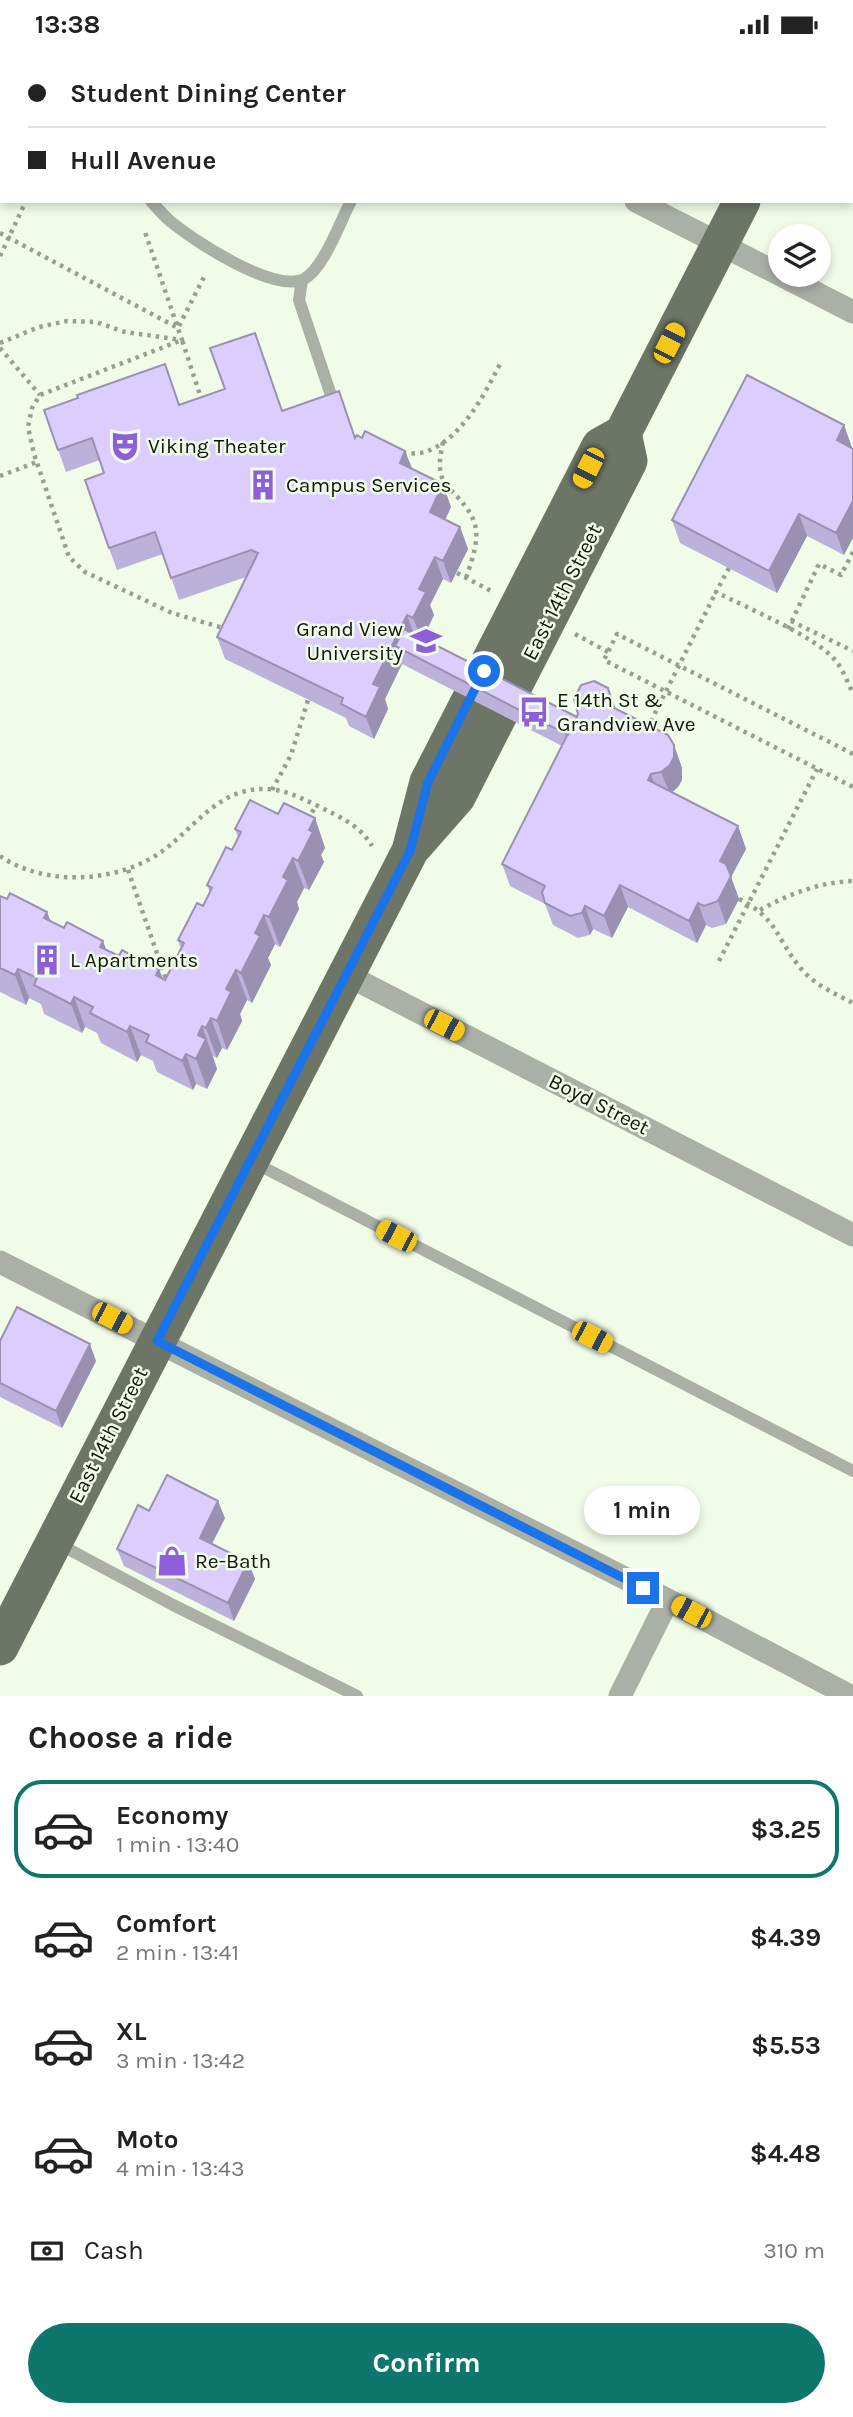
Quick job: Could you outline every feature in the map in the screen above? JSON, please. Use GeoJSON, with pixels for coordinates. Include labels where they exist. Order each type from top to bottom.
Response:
{"type":"FeatureCollection","features":[{"type":"Feature","properties":{"kind":"main road","name":"East 14th Street"},"geometry":{"type":"LineString","coordinates":[[0,1647],[410,851],[428,782],[600,446],[623,433],[741,203]]}},
{"type":"Feature","properties":{"kind":"street"},"geometry":{"type":"LineString","coordinates":[[640,203],[853,312]]}},
{"type":"Feature","properties":{"kind":"street","name":"Boyd Street"},"geometry":{"type":"LineString","coordinates":[[345,974],[853,1235]]}},
{"type":"Feature","properties":{"kind":"street"},"geometry":{"type":"LineString","coordinates":[[0,1262],[668,1600],[850,1696]]}},
{"type":"Feature","properties":{"kind":"street"},"geometry":{"type":"LineString","coordinates":[[620,1696],[668,1600]]}},
{"type":"Feature","properties":{"kind":"lane"},"geometry":{"type":"LineString","coordinates":[[153,203],[167,219],[195,240],[276,281],[302,280],[317,269],[350,203]]}},
{"type":"Feature","properties":{"kind":"lane"},"geometry":{"type":"LineString","coordinates":[[302,280],[299,300],[338,416]]}},
{"type":"Feature","properties":{"kind":"lane"},"geometry":{"type":"LineString","coordinates":[[250,1160],[853,1471]]}},
{"type":"Feature","properties":{"kind":"lane"},"geometry":{"type":"LineString","coordinates":[[54,1541],[173,1605],[357,1696]]}},
{"type":"Feature","properties":{"kind":"path"},"geometry":{"type":"LineString","coordinates":[[0,256],[25,203]]}},
{"type":"Feature","properties":{"kind":"path"},"geometry":{"type":"LineString","coordinates":[[144,229],[204,407]]}},
{"type":"Feature","properties":{"kind":"path"},"geometry":{"type":"LineString","coordinates":[[0,233],[178,328]]}},
{"type":"Feature","properties":{"kind":"path"},"geometry":{"type":"LineString","coordinates":[[178,328],[206,273]]}},
{"type":"Feature","properties":{"kind":"path"},"geometry":{"type":"LineString","coordinates":[[40,395],[0,346],[39,327],[67,321],[96,322],[125,332],[182,340]]}},
{"type":"Feature","properties":{"kind":"path"},"geometry":{"type":"LineString","coordinates":[[182,340],[40,395],[32,408],[29,427],[37,462],[69,558],[85,572],[172,613],[237,633]]}},
{"type":"Feature","properties":{"kind":"path"},"geometry":{"type":"LineString","coordinates":[[392,454],[425,452],[444,441],[474,412],[501,362]]}},
{"type":"Feature","properties":{"kind":"path"},"geometry":{"type":"LineString","coordinates":[[444,441],[439,461],[440,475],[465,504],[475,521],[477,537],[466,578]]}},
{"type":"Feature","properties":{"kind":"path"},"geometry":{"type":"LineString","coordinates":[[0,476],[37,462]]}},
{"type":"Feature","properties":{"kind":"path"},"geometry":{"type":"LineString","coordinates":[[441,492],[445,484]]}},
{"type":"Feature","properties":{"kind":"path"},"geometry":{"type":"LineString","coordinates":[[788,629],[819,564],[841,575],[853,552]]}},
{"type":"Feature","properties":{"kind":"path"},"geometry":{"type":"LineString","coordinates":[[646,732],[729,568]]}},
{"type":"Feature","properties":{"kind":"path"},"geometry":{"type":"LineString","coordinates":[[716,592],[828,652],[838,662],[853,694]]}},
{"type":"Feature","properties":{"kind":"path"},"geometry":{"type":"LineString","coordinates":[[791,621],[853,651]]}},
{"type":"Feature","properties":{"kind":"path"},"geometry":{"type":"LineString","coordinates":[[853,754],[617,634],[604,660],[853,787]]}},
{"type":"Feature","properties":{"kind":"path"},"geometry":{"type":"LineString","coordinates":[[272,790],[291,755],[308,700]]}},
{"type":"Feature","properties":{"kind":"path"},"geometry":{"type":"LineString","coordinates":[[719,961],[817,769]]}},
{"type":"Feature","properties":{"kind":"path"},"geometry":{"type":"LineString","coordinates":[[0,856],[10,863],[37,873],[71,877],[105,875],[128,870],[161,852],[223,800],[242,792],[272,790],[286,790],[353,824],[365,834],[372,846]]}},
{"type":"Feature","properties":{"kind":"path"},"geometry":{"type":"LineString","coordinates":[[306,825],[316,805]]}},
{"type":"Feature","properties":{"kind":"path"},"geometry":{"type":"LineString","coordinates":[[128,870],[172,997]]}},
{"type":"Feature","properties":{"kind":"path"},"geometry":{"type":"LineString","coordinates":[[760,910],[809,888],[853,881]]}},
{"type":"Feature","properties":{"kind":"path"},"geometry":{"type":"LineString","coordinates":[[739,899],[760,910],[781,936],[799,967],[818,984],[851,1002],[853,994]]}},
{"type":"Feature","properties":{"kind":"building"},"geometry":{"type":"Polygon","coordinates":[[[255,333],[282,411],[339,391],[355,438],[357,435],[362,438],[365,431],[405,451],[400,463],[443,484],[430,512],[460,527],[443,561],[435,557],[419,589],[426,592],[413,618],[407,615],[373,684],[380,687],[366,717],[341,704],[343,698],[217,637],[258,553],[251,550],[171,578],[155,532],[109,548],[85,480],[104,473],[92,438],[58,450],[44,410],[78,398],[77,395],[165,364],[179,405],[225,389],[210,348],[255,333]]]}},
{"type":"Feature","properties":{"kind":"building"},"geometry":{"type":"Polygon","coordinates":[[[747,375],[844,425],[837,440],[853,449],[853,501],[836,533],[799,514],[769,571],[672,520],[747,375]]]}},
{"type":"Feature","properties":{"kind":"building"},"geometry":{"type":"Polygon","coordinates":[[[404,629],[577,717],[568,735],[395,646],[404,629]]]}},
{"type":"Feature","properties":{"kind":"building"},"geometry":{"type":"Polygon","coordinates":[[[594,681],[608,688],[612,702],[610,706],[668,735],[674,745],[674,757],[670,765],[661,772],[651,774],[648,780],[738,826],[720,861],[726,864],[731,876],[718,901],[704,906],[698,903],[689,921],[620,885],[604,916],[585,906],[582,913],[570,916],[545,903],[542,892],[545,886],[502,864],[578,714],[574,699],[581,685],[594,681]]]}},
{"type":"Feature","properties":{"kind":"building","name":"L Apartments"},"geometry":{"type":"Polygon","coordinates":[[[250,800],[278,814],[284,803],[315,818],[309,830],[313,832],[298,861],[293,858],[283,877],[288,880],[269,917],[264,915],[255,933],[260,936],[241,973],[236,970],[226,989],[231,992],[217,1021],[211,1018],[206,1028],[202,1026],[198,1035],[206,1039],[196,1059],[186,1054],[182,1061],[146,1042],[149,1035],[130,1026],[127,1032],[90,1013],[93,1007],[74,997],[71,1004],[34,985],[37,978],[18,969],[15,975],[0,968],[0,896],[7,899],[10,893],[47,912],[44,918],[64,928],[67,922],[103,941],[100,947],[119,956],[122,950],[159,969],[156,975],[165,980],[184,943],[178,940],[197,903],[203,906],[212,888],[207,885],[226,847],[232,850],[241,832],[235,829],[250,800]]]}},
{"type":"Feature","properties":{"kind":"building"},"geometry":{"type":"Polygon","coordinates":[[[17,1307],[90,1344],[56,1411],[0,1383],[0,1341],[17,1307]]]}},
{"type":"Feature","properties":{"kind":"building","name":"Re-Bath"},"geometry":{"type":"Polygon","coordinates":[[[167,1475],[218,1501],[200,1538],[248,1562],[228,1603],[117,1549],[138,1505],[149,1511],[167,1475]]]}},
{"type":"Feature","properties":{"kind":"place","name":"Viking Theater"},"geometry":{"type":"Point","coordinates":[125,446]}},
{"type":"Feature","properties":{"kind":"place","name":"Campus Services"},"geometry":{"type":"Point","coordinates":[263,485]}},
{"type":"Feature","properties":{"kind":"place","name":"Grand View University"},"geometry":{"type":"Point","coordinates":[426,641]}},
{"type":"Feature","properties":{"kind":"place","name":"E 14th St & Grandview Ave"},"geometry":{"type":"Point","coordinates":[534,712]}},
{"type":"Feature","properties":{"kind":"place","name":"L Apartments"},"geometry":{"type":"Point","coordinates":[47,960]}},
{"type":"Feature","properties":{"kind":"place","name":"Re-Bath"},"geometry":{"type":"Point","coordinates":[172,1561]}},
{"type":"Feature","properties":{"kind":"route"},"geometry":{"type":"LineString","coordinates":[[484,671],[428,782],[410,851],[157,1341],[643,1588]]}}]}
